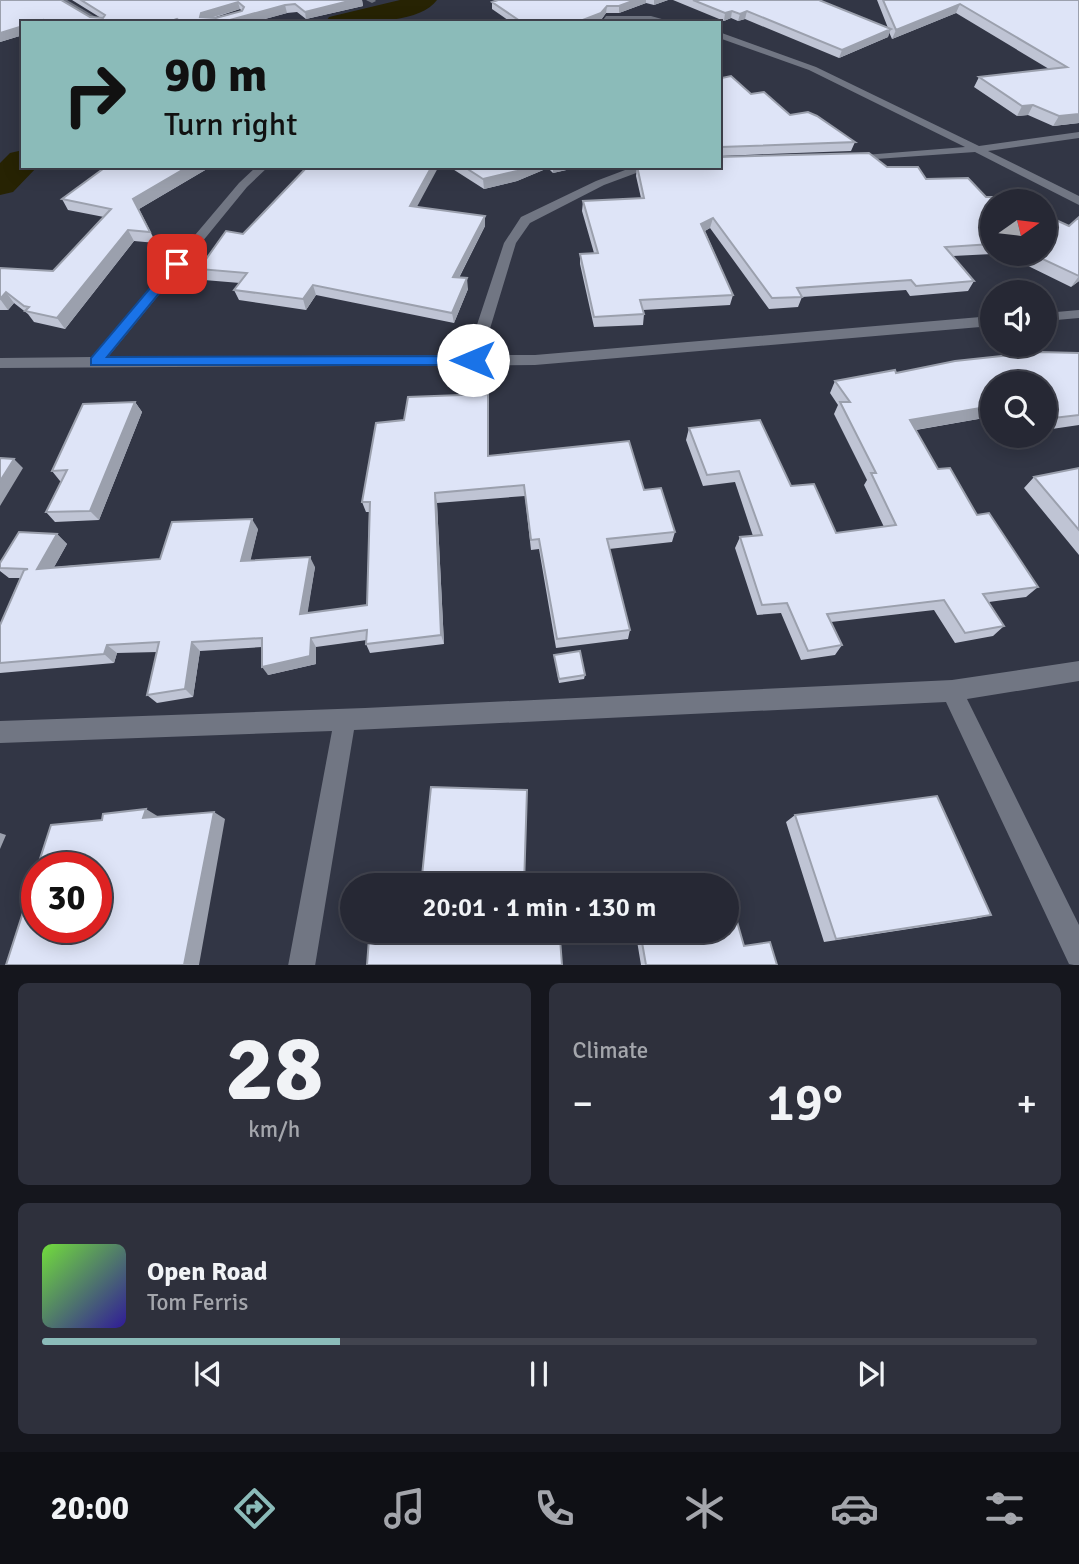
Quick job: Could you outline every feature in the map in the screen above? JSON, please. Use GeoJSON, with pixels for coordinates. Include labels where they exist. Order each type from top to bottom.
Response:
{"type":"FeatureCollection","features":[{"type":"Feature","properties":{"kind":"street"},"geometry":{"type":"LineString","coordinates":[[61,0],[98,21]]}},
{"type":"Feature","properties":{"kind":"street"},"geometry":{"type":"LineString","coordinates":[[606,18],[651,18],[664,21]]}},
{"type":"Feature","properties":{"kind":"street"},"geometry":{"type":"LineString","coordinates":[[721,36],[816,71],[1079,201]]}},
{"type":"Feature","properties":{"kind":"street"},"geometry":{"type":"LineString","coordinates":[[835,160],[977,149],[1079,135]]}},
{"type":"Feature","properties":{"kind":"street"},"geometry":{"type":"LineString","coordinates":[[96,362],[243,185],[262,168]]}},
{"type":"Feature","properties":{"kind":"street"},"geometry":{"type":"LineString","coordinates":[[473,360],[510,243],[525,220],[600,183],[646,168]]}},
{"type":"Feature","properties":{"kind":"street"},"geometry":{"type":"LineString","coordinates":[[1057,316],[1079,314]]}},
{"type":"Feature","properties":{"kind":"street"},"geometry":{"type":"LineString","coordinates":[[0,363],[535,360],[980,322]]}},
{"type":"Feature","properties":{"kind":"street"},"geometry":{"type":"LineString","coordinates":[[0,732],[951,691],[1079,671]]}},
{"type":"Feature","properties":{"kind":"street"},"geometry":{"type":"LineString","coordinates":[[951,691],[1079,954]]}},
{"type":"Feature","properties":{"kind":"street"},"geometry":{"type":"LineString","coordinates":[[301,965],[345,719]]}},
{"type":"Feature","properties":{"kind":"building"},"geometry":{"type":"Polygon","coordinates":[[[0,0],[61,0],[90,17],[103,18],[105,15],[81,0],[353,0],[305,12],[295,4],[285,5],[226,21],[43,20],[21,21],[21,27],[0,33],[0,0]],[[238,2],[201,13],[200,17],[216,18],[242,11],[244,7],[238,2]]]}},
{"type":"Feature","properties":{"kind":"building"},"geometry":{"type":"Polygon","coordinates":[[[635,0],[619,6],[607,6],[601,13],[580,21],[520,21],[492,2],[635,0]]]}},
{"type":"Feature","properties":{"kind":"building"},"geometry":{"type":"Polygon","coordinates":[[[693,0],[819,0],[891,29],[842,50],[747,11],[740,14],[732,11],[725,13],[693,0]]]}},
{"type":"Feature","properties":{"kind":"building"},"geometry":{"type":"Polygon","coordinates":[[[883,0],[1079,0],[1079,114],[1059,116],[1033,105],[1022,106],[979,77],[1067,67],[960,4],[896,30],[883,0]]]}},
{"type":"Feature","properties":{"kind":"building"},"geometry":{"type":"Polygon","coordinates":[[[731,76],[751,94],[764,92],[790,115],[808,112],[817,116],[855,142],[721,147],[721,77],[731,76]]]}},
{"type":"Feature","properties":{"kind":"building"},"geometry":{"type":"Polygon","coordinates":[[[869,153],[887,167],[918,167],[926,179],[968,178],[980,191],[980,245],[945,247],[974,281],[916,286],[911,280],[797,288],[802,297],[772,298],[713,218],[701,224],[733,295],[640,300],[644,314],[594,317],[580,254],[598,253],[583,201],[644,198],[637,168],[721,168],[721,157],[869,153]]]}},
{"type":"Feature","properties":{"kind":"building"},"geometry":{"type":"Polygon","coordinates":[[[104,168],[186,168],[133,199],[150,232],[128,230],[57,318],[25,311],[29,307],[6,292],[0,299],[0,268],[53,271],[111,209],[62,199],[104,168]]]}},
{"type":"Feature","properties":{"kind":"building"},"geometry":{"type":"Polygon","coordinates":[[[306,168],[431,168],[410,206],[485,216],[453,277],[467,278],[452,313],[313,285],[303,299],[234,290],[247,273],[199,269],[226,231],[243,234],[306,168]]]}},
{"type":"Feature","properties":{"kind":"building"},"geometry":{"type":"Polygon","coordinates":[[[466,168],[524,168],[517,171],[483,179],[466,168]]]}},
{"type":"Feature","properties":{"kind":"building"},"geometry":{"type":"Polygon","coordinates":[[[1079,217],[1079,276],[1057,266],[1057,220],[1069,226],[1079,217]]]}},
{"type":"Feature","properties":{"kind":"building"},"geometry":{"type":"Polygon","coordinates":[[[1057,352],[1079,353],[1079,415],[1057,418],[1057,371],[980,371],[980,408],[910,420],[938,469],[950,468],[977,515],[989,513],[1038,587],[983,594],[1004,626],[965,633],[944,600],[827,614],[842,645],[808,651],[787,603],[762,605],[740,537],[762,535],[739,471],[707,475],[689,428],[760,420],[791,486],[814,484],[836,533],[896,525],[871,473],[876,473],[840,402],[850,402],[835,381],[895,370],[896,373],[955,361],[992,357],[1057,357],[1057,352]]]}},
{"type":"Feature","properties":{"kind":"building"},"geometry":{"type":"Polygon","coordinates":[[[488,394],[488,456],[629,441],[644,490],[661,488],[675,532],[607,539],[630,630],[557,639],[539,539],[531,540],[524,485],[435,493],[441,635],[366,644],[367,630],[311,638],[310,656],[262,667],[262,638],[192,642],[185,689],[147,695],[159,642],[107,645],[104,654],[0,663],[0,625],[24,570],[28,569],[0,568],[0,563],[19,532],[57,534],[37,569],[160,559],[172,522],[252,519],[241,561],[310,557],[300,614],[367,605],[370,502],[362,502],[376,423],[404,420],[408,397],[488,394]]]}},
{"type":"Feature","properties":{"kind":"building"},"geometry":{"type":"Polygon","coordinates":[[[135,402],[90,511],[46,512],[67,470],[52,471],[83,404],[135,402]]]}},
{"type":"Feature","properties":{"kind":"building"},"geometry":{"type":"Polygon","coordinates":[[[0,458],[14,459],[0,481],[0,458]]]}},
{"type":"Feature","properties":{"kind":"building"},"geometry":{"type":"Polygon","coordinates":[[[1079,468],[1079,530],[1034,477],[1079,468]]]}},
{"type":"Feature","properties":{"kind":"building"},"geometry":{"type":"Polygon","coordinates":[[[580,651],[585,675],[559,679],[554,655],[580,651]]]}},
{"type":"Feature","properties":{"kind":"building"},"geometry":{"type":"Polygon","coordinates":[[[431,787],[527,790],[524,873],[422,873],[431,787]]]}},
{"type":"Feature","properties":{"kind":"building"},"geometry":{"type":"Polygon","coordinates":[[[937,796],[991,915],[836,939],[795,815],[937,796]]]}},
{"type":"Feature","properties":{"kind":"building"},"geometry":{"type":"Polygon","coordinates":[[[146,809],[143,818],[214,812],[184,965],[6,965],[21,919],[21,943],[112,943],[112,852],[42,852],[51,825],[102,820],[103,814],[146,809]]]}},
{"type":"Feature","properties":{"kind":"building"},"geometry":{"type":"Polygon","coordinates":[[[739,928],[744,946],[770,942],[777,965],[646,965],[642,943],[739,943],[739,928]]]}},
{"type":"Feature","properties":{"kind":"building"},"geometry":{"type":"Polygon","coordinates":[[[369,943],[560,943],[562,965],[367,965],[369,943]]]}},
{"type":"Feature","properties":{"kind":"waterway"},"geometry":{"type":"LineString","coordinates":[[349,21],[393,12],[424,0]]}},
{"type":"Feature","properties":{"kind":"waterway"},"geometry":{"type":"LineString","coordinates":[[0,184],[21,163]]}},
{"type":"Feature","properties":{"kind":"route"},"geometry":{"type":"LineString","coordinates":[[177,264],[96,362],[473,360]]}}]}
